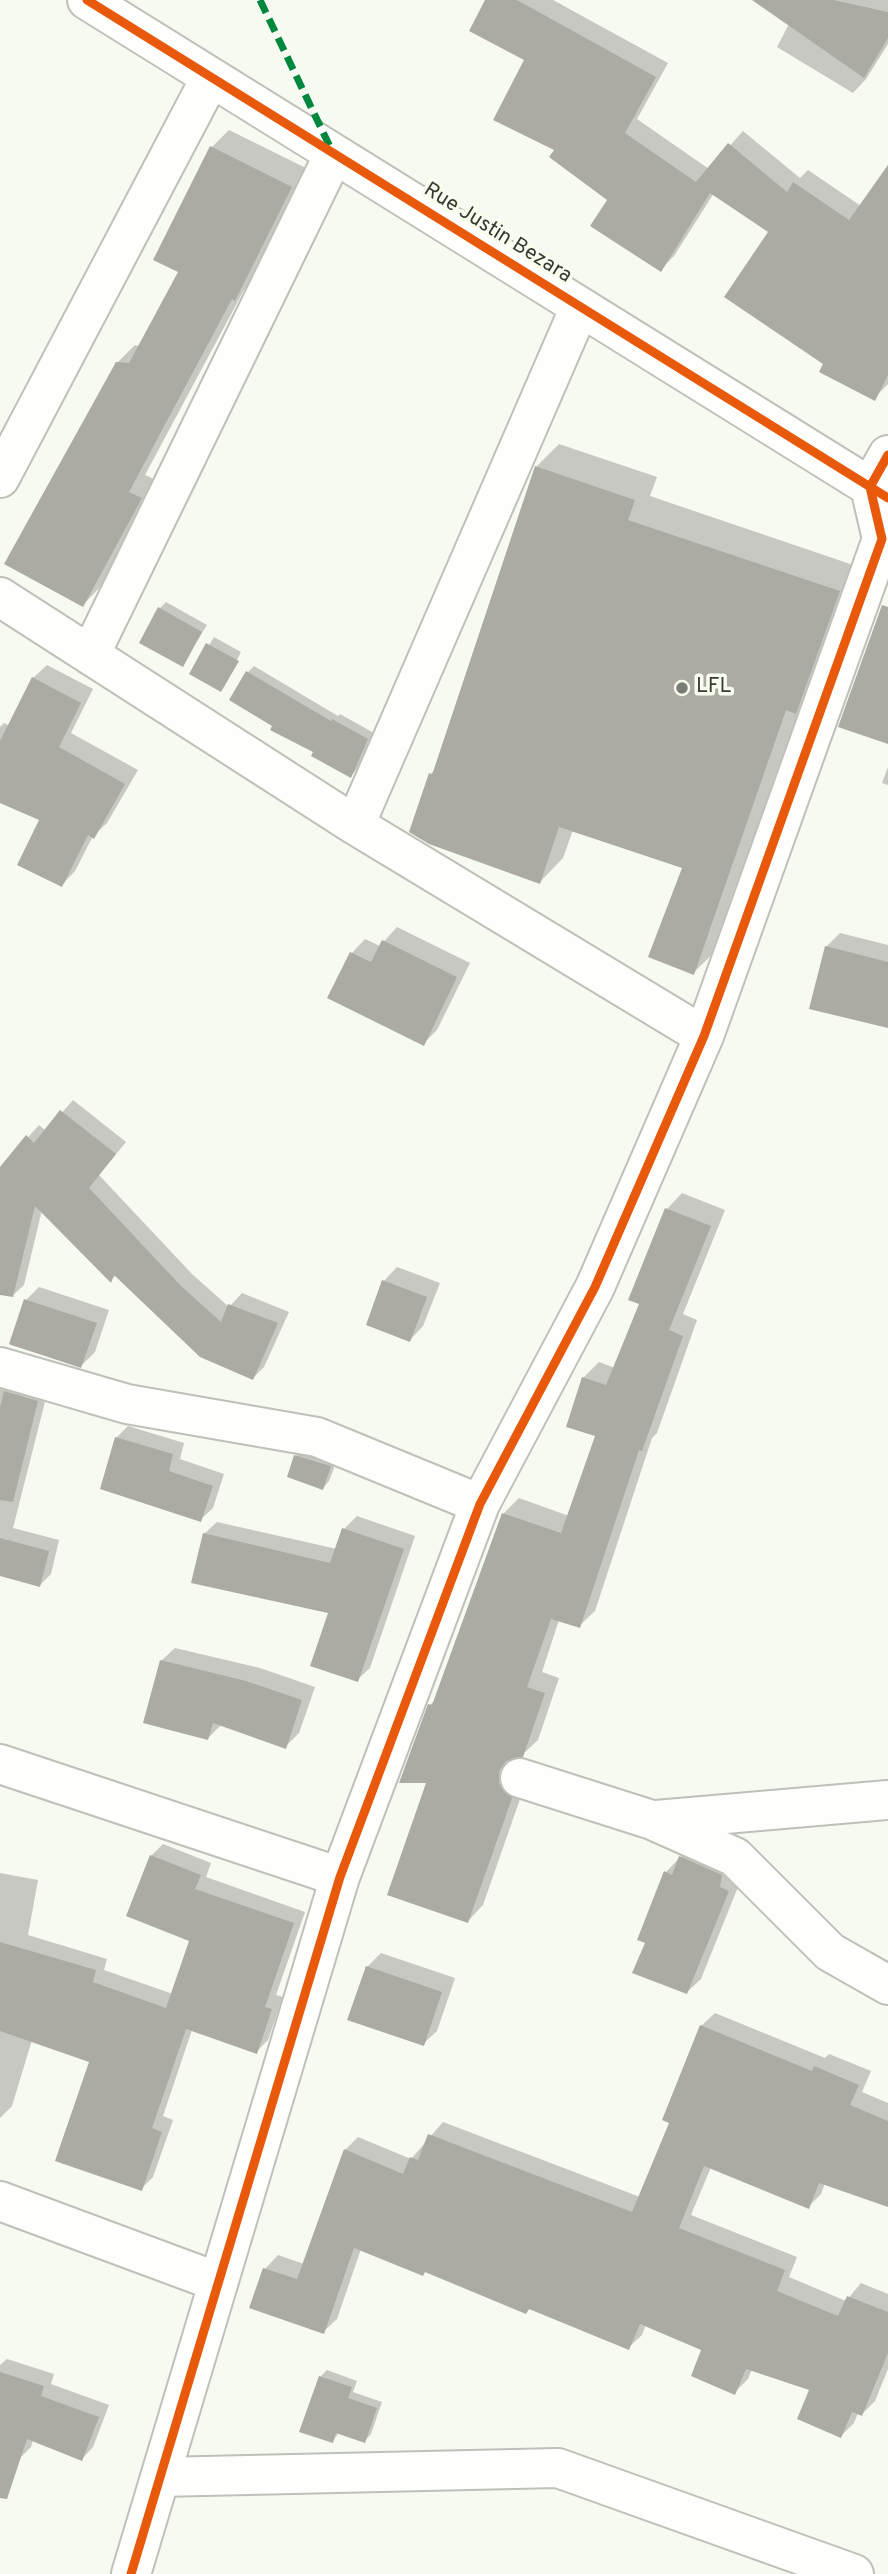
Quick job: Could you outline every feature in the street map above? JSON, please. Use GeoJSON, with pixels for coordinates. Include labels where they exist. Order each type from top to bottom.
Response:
{"type":"FeatureCollection","features":[{"type":"Feature","properties":{"kind":"street","name":"Rue Justin Bezara"},"geometry":{"type":"LineString","coordinates":[[87,0],[579,307],[882,480]]}},
{"type":"Feature","properties":{"kind":"street"},"geometry":{"type":"LineString","coordinates":[[0,478],[211,77]]}},
{"type":"Feature","properties":{"kind":"street"},"geometry":{"type":"LineString","coordinates":[[90,655],[334,154]]}},
{"type":"Feature","properties":{"kind":"street"},"geometry":{"type":"LineString","coordinates":[[355,825],[579,307]]}},
{"type":"Feature","properties":{"kind":"street"},"geometry":{"type":"LineString","coordinates":[[131,2574],[340,1877],[480,1504],[595,1287],[704,1036],[882,540],[882,480]]}},
{"type":"Feature","properties":{"kind":"street"},"geometry":{"type":"LineString","coordinates":[[0,597],[355,825],[704,1036]]}},
{"type":"Feature","properties":{"kind":"street"},"geometry":{"type":"LineString","coordinates":[[0,1367],[127,1404],[317,1437],[480,1504]]}},
{"type":"Feature","properties":{"kind":"street"},"geometry":{"type":"LineString","coordinates":[[0,1764],[340,1877]]}},
{"type":"Feature","properties":{"kind":"street"},"geometry":{"type":"LineString","coordinates":[[520,1778],[652,1820],[735,1857],[830,1952],[888,1985]]}},
{"type":"Feature","properties":{"kind":"street"},"geometry":{"type":"LineString","coordinates":[[652,1820],[888,1800]]}},
{"type":"Feature","properties":{"kind":"street"},"geometry":{"type":"LineString","coordinates":[[0,2201],[218,2282]]}},
{"type":"Feature","properties":{"kind":"street"},"geometry":{"type":"LineString","coordinates":[[160,2477],[558,2468],[854,2574]]}},
{"type":"Feature","properties":{"kind":"building"},"geometry":{"type":"Polygon","coordinates":[[[485,0],[517,0],[656,77],[625,133],[696,182],[728,143],[787,192],[793,182],[849,220],[888,165],[888,375],[875,401],[819,372],[823,364],[724,297],[768,232],[710,193],[661,272],[590,226],[607,200],[549,157],[554,150],[493,120],[524,60],[469,31],[485,0]]]}},
{"type":"Feature","properties":{"kind":"building"},"geometry":{"type":"Polygon","coordinates":[[[752,0],[833,0],[888,12],[888,38],[864,78],[752,0]]]}},
{"type":"Feature","properties":{"kind":"building"},"geometry":{"type":"Polygon","coordinates":[[[210,146],[292,187],[235,301],[232,299],[129,492],[142,498],[83,607],[4,564],[116,362],[129,363],[178,272],[153,260],[210,146]]]}},
{"type":"Feature","properties":{"kind":"building"},"geometry":{"type":"Polygon","coordinates":[[[535,466],[635,500],[628,520],[840,591],[796,714],[786,710],[694,975],[648,957],[682,868],[559,827],[540,884],[429,844],[409,832],[429,773],[432,775],[535,466]]]}},
{"type":"Feature","properties":{"kind":"building"},"geometry":{"type":"Polygon","coordinates":[[[882,605],[888,607],[888,744],[838,727],[882,605]]]}},
{"type":"Feature","properties":{"kind":"building"},"geometry":{"type":"Polygon","coordinates":[[[158,607],[202,632],[183,667],[139,643],[158,607]]]}},
{"type":"Feature","properties":{"kind":"building"},"geometry":{"type":"Polygon","coordinates":[[[206,643],[239,661],[221,692],[189,674],[206,643]]]}},
{"type":"Feature","properties":{"kind":"building"},"geometry":{"type":"Polygon","coordinates":[[[246,671],[331,721],[332,719],[368,739],[351,778],[311,756],[313,752],[270,730],[272,726],[229,700],[246,671]]]}},
{"type":"Feature","properties":{"kind":"building"},"geometry":{"type":"Polygon","coordinates":[[[32,677],[81,703],[59,747],[125,784],[94,839],[88,835],[62,887],[17,865],[39,820],[0,803],[0,741],[32,677]]]}},
{"type":"Feature","properties":{"kind":"building"},"geometry":{"type":"Polygon","coordinates":[[[382,940],[457,977],[424,1046],[327,998],[350,952],[371,962],[382,940]]]}},
{"type":"Feature","properties":{"kind":"building"},"geometry":{"type":"Polygon","coordinates":[[[825,946],[888,962],[888,1028],[809,1009],[825,946]]]}},
{"type":"Feature","properties":{"kind":"building"},"geometry":{"type":"Polygon","coordinates":[[[60,1110],[116,1154],[89,1188],[181,1286],[221,1322],[228,1304],[278,1323],[253,1380],[200,1357],[114,1275],[111,1283],[35,1206],[13,1297],[0,1295],[0,1167],[26,1135],[34,1143],[60,1110]]]}},
{"type":"Feature","properties":{"kind":"building"},"geometry":{"type":"Polygon","coordinates":[[[665,1208],[711,1226],[669,1330],[683,1336],[642,1451],[639,1450],[580,1628],[551,1619],[527,1687],[545,1693],[523,1757],[506,1761],[499,1771],[499,1783],[512,1798],[468,1923],[387,1895],[426,1783],[399,1783],[428,1704],[432,1705],[502,1513],[561,1533],[595,1436],[566,1427],[582,1377],[606,1385],[639,1304],[628,1300],[665,1208]]]}},
{"type":"Feature","properties":{"kind":"building"},"geometry":{"type":"Polygon","coordinates":[[[382,1280],[427,1297],[410,1342],[366,1325],[382,1280]]]}},
{"type":"Feature","properties":{"kind":"building"},"geometry":{"type":"Polygon","coordinates":[[[24,1299],[97,1323],[81,1368],[9,1344],[24,1299]]]}},
{"type":"Feature","properties":{"kind":"building"},"geometry":{"type":"Polygon","coordinates":[[[4,1391],[38,1401],[13,1502],[0,1500],[0,1408],[4,1391]]]}},
{"type":"Feature","properties":{"kind":"building"},"geometry":{"type":"Polygon","coordinates":[[[115,1437],[173,1454],[169,1471],[213,1486],[201,1522],[100,1489],[115,1437]]]}},
{"type":"Feature","properties":{"kind":"building"},"geometry":{"type":"Polygon","coordinates":[[[294,1455],[331,1466],[323,1490],[287,1477],[294,1455]]]}},
{"type":"Feature","properties":{"kind":"building"},"geometry":{"type":"Polygon","coordinates":[[[342,1528],[404,1549],[358,1682],[310,1666],[328,1613],[191,1583],[203,1533],[330,1563],[342,1528]]]}},
{"type":"Feature","properties":{"kind":"building"},"geometry":{"type":"Polygon","coordinates":[[[0,1538],[49,1551],[40,1587],[0,1576],[0,1538]]]}},
{"type":"Feature","properties":{"kind":"building"},"geometry":{"type":"Polygon","coordinates":[[[160,1660],[246,1681],[302,1700],[286,1749],[213,1723],[208,1740],[143,1723],[160,1660]]]}},
{"type":"Feature","properties":{"kind":"building"},"geometry":{"type":"Polygon","coordinates":[[[150,1855],[201,1875],[195,1889],[294,1923],[265,2007],[272,2009],[257,2054],[186,2029],[152,2128],[162,2132],[142,2191],[55,2161],[89,2062],[0,2031],[0,1942],[96,1970],[93,1982],[166,2008],[189,1941],[126,1916],[150,1855]]]}},
{"type":"Feature","properties":{"kind":"building"},"geometry":{"type":"Polygon","coordinates":[[[679,1856],[722,1875],[720,1887],[729,1891],[687,1994],[632,1973],[645,1943],[637,1940],[664,1871],[672,1875],[679,1856]]]}},
{"type":"Feature","properties":{"kind":"building"},"geometry":{"type":"Polygon","coordinates":[[[366,1966],[442,1992],[424,2046],[347,2020],[366,1966]]]}},
{"type":"Feature","properties":{"kind":"building"},"geometry":{"type":"Polygon","coordinates":[[[700,2025],[812,2071],[814,2066],[859,2085],[850,2105],[888,2121],[888,2207],[819,2183],[809,2209],[704,2166],[679,2228],[785,2270],[777,2291],[838,2316],[847,2296],[888,2312],[888,2353],[862,2416],[852,2412],[841,2438],[797,2419],[809,2390],[746,2369],[735,2395],[691,2376],[701,2350],[640,2324],[629,2350],[529,2309],[526,2314],[425,2272],[423,2276],[354,2248],[324,2334],[249,2308],[263,2268],[297,2279],[344,2149],[403,2174],[410,2157],[418,2160],[428,2134],[632,2212],[669,2123],[662,2120],[700,2025]]]}},
{"type":"Feature","properties":{"kind":"building"},"geometry":{"type":"Polygon","coordinates":[[[0,2372],[44,2386],[41,2396],[99,2417],[82,2461],[27,2439],[7,2499],[0,2498],[0,2372]]]}},
{"type":"Feature","properties":{"kind":"building"},"geometry":{"type":"Polygon","coordinates":[[[319,2376],[352,2387],[348,2398],[377,2408],[365,2443],[336,2433],[333,2443],[299,2432],[319,2376]]]}},
{"type":"Feature","properties":{"kind":"marked path"},"geometry":{"type":"LineString","coordinates":[[260,0],[332,151]]}},
{"type":"Feature","properties":{"kind":"cycle path"},"geometry":{"type":"LineString","coordinates":[[87,0],[888,498]]}},
{"type":"Feature","properties":{"kind":"cycle path"},"geometry":{"type":"LineString","coordinates":[[131,2574],[340,1877],[480,1504],[595,1287],[704,1036],[882,539],[870,487],[888,455]]}},
{"type":"Feature","properties":{"kind":"place","name":"LFL"},"geometry":{"type":"Point","coordinates":[682,688]}}]}
